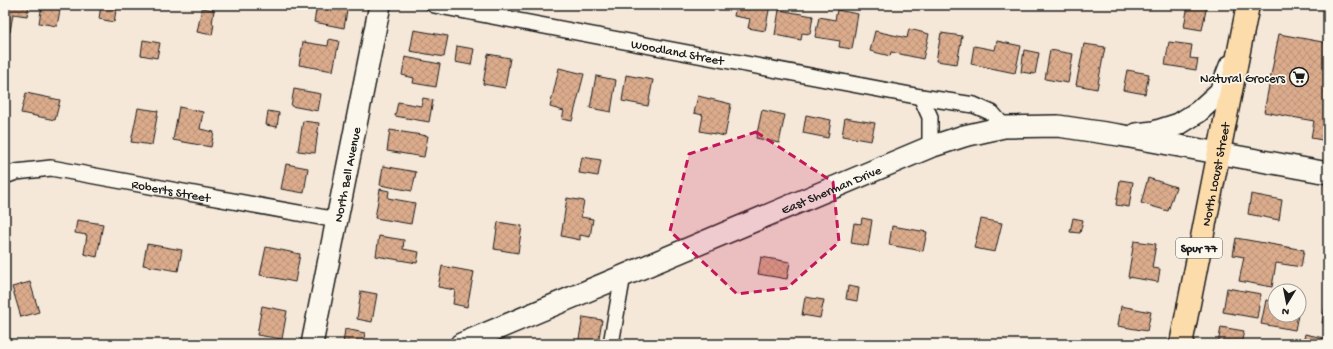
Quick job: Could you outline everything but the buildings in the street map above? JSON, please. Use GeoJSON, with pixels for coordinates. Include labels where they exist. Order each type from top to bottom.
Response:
{"type":"FeatureCollection","features":[{"type":"Feature","properties":{"kind":"main road","name":"North Bell Avenue"},"geometry":{"type":"LineString","coordinates":[[312,344],[380,5]]}},
{"type":"Feature","properties":{"kind":"main road","name":"North Locust Street"},"geometry":{"type":"LineString","coordinates":[[1181,344],[1248,5]]}},
{"type":"Feature","properties":{"kind":"main road"},"geometry":{"type":"LineString","coordinates":[[1119,135],[1154,132],[1179,124],[1198,112],[1220,92],[1243,28]]}},
{"type":"Feature","properties":{"kind":"main road","name":"East Sherman Drive"},"geometry":{"type":"LineString","coordinates":[[461,344],[930,147],[964,136],[1004,127],[1058,126],[1119,135],[1328,173]]}},
{"type":"Feature","properties":{"kind":"street","name":"Woodland Street"},"geometry":{"type":"LineString","coordinates":[[434,5],[921,97],[974,105],[992,113],[1004,127]]}},
{"type":"Feature","properties":{"kind":"street"},"geometry":{"type":"LineString","coordinates":[[921,97],[930,117],[930,147]]}},
{"type":"Feature","properties":{"kind":"street","name":"Roberts Street"},"geometry":{"type":"LineString","coordinates":[[5,176],[16,172],[51,168],[337,220]]}},
{"type":"Feature","properties":{"kind":"street"},"geometry":{"type":"LineString","coordinates":[[611,344],[623,275]]}},
{"type":"Feature","properties":{"kind":"highlighted area"},"geometry":{"type":"Polygon","coordinates":[[[756,132],[833,182],[839,242],[787,288],[737,294],[670,231],[689,154],[756,132]]]}},
{"type":"Feature","properties":{"kind":"place","name":"Natural Grocers"},"geometry":{"type":"Point","coordinates":[1299,77]}}]}
